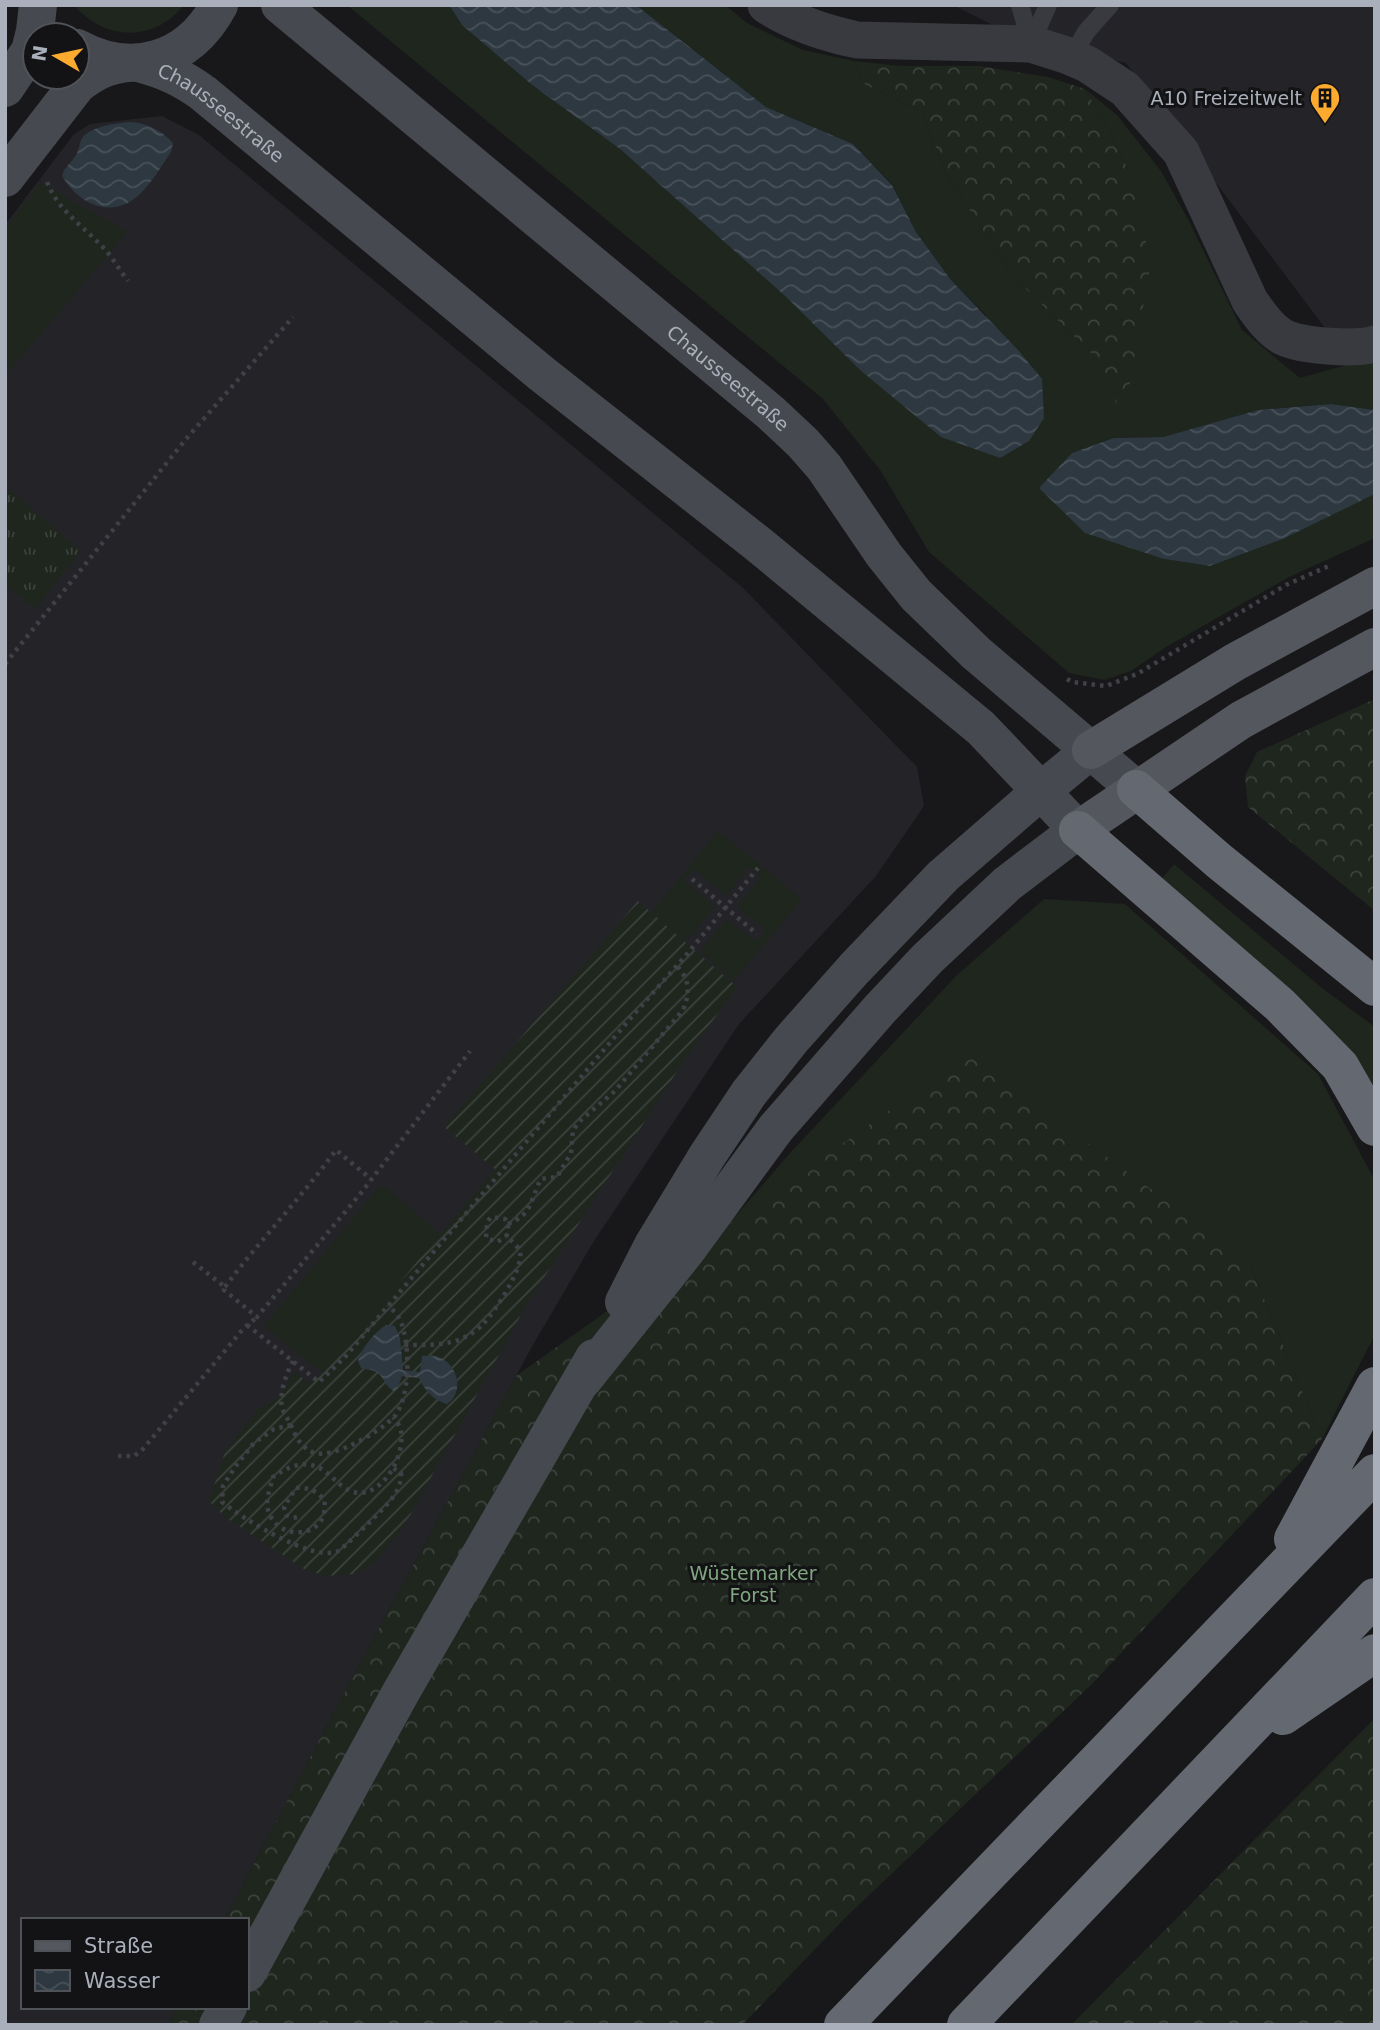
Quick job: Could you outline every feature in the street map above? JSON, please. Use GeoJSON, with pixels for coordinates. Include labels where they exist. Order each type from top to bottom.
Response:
{"type":"FeatureCollection","features":[{"type":"Feature","properties":{"kind":"highway"},"geometry":{"type":"LineString","coordinates":[[1136,789],[1219,861],[1375,987]]}},
{"type":"Feature","properties":{"kind":"highway"},"geometry":{"type":"LineString","coordinates":[[1078,830],[1280,1005],[1340,1066],[1375,1127]]}},
{"type":"Feature","properties":{"kind":"highway"},"geometry":{"type":"LineString","coordinates":[[1272,1578],[1375,1386]]}},
{"type":"Feature","properties":{"kind":"highway"},"geometry":{"type":"LineString","coordinates":[[843,2025],[1375,1473]]}},
{"type":"Feature","properties":{"kind":"highway"},"geometry":{"type":"LineString","coordinates":[[966,2025],[1375,1597]]}},
{"type":"Feature","properties":{"kind":"highway"},"geometry":{"type":"LineString","coordinates":[[1217,1761],[1375,1653]]}},
{"type":"Feature","properties":{"kind":"main road"},"geometry":{"type":"LineString","coordinates":[[1091,750],[1235,662],[1375,586]]}},
{"type":"Feature","properties":{"kind":"main road"},"geometry":{"type":"LineString","coordinates":[[1078,830],[1241,720],[1375,647]]}},
{"type":"Feature","properties":{"kind":"street"},"geometry":{"type":"LineString","coordinates":[[39,5],[49,21]]}},
{"type":"Feature","properties":{"kind":"street"},"geometry":{"type":"LineString","coordinates":[[5,88],[30,51],[39,5]]}},
{"type":"Feature","properties":{"kind":"street"},"geometry":{"type":"LineString","coordinates":[[5,178],[77,85],[92,73],[108,66],[158,59],[177,51],[194,39],[219,5]]}},
{"type":"Feature","properties":{"kind":"street","name":"Chausseestraße"},"geometry":{"type":"LineString","coordinates":[[280,5],[771,413],[824,467],[884,555],[916,596],[976,653],[1136,789]]}},
{"type":"Feature","properties":{"kind":"street"},"geometry":{"type":"LineString","coordinates":[[766,5],[794,21],[833,35],[857,40],[1031,44],[1087,64],[1125,89],[1181,152],[1250,301],[1266,323],[1283,337],[1307,343],[1338,347],[1375,344]]}},
{"type":"Feature","properties":{"kind":"street","name":"Chausseestraße"},"geometry":{"type":"LineString","coordinates":[[91,55],[109,61],[163,69],[185,79],[203,93],[542,374],[758,544],[981,728],[1078,830]]}},
{"type":"Feature","properties":{"kind":"street"},"geometry":{"type":"LineString","coordinates":[[248,1971],[401,1692],[583,1380],[653,1245],[749,1093],[791,1040],[943,876],[1091,750]]}},
{"type":"Feature","properties":{"kind":"street"},"geometry":{"type":"LineString","coordinates":[[583,1380],[686,1251],[776,1128],[880,1009],[927,959],[1007,884],[1078,830]]}},
{"type":"Feature","properties":{"kind":"street"},"geometry":{"type":"LineString","coordinates":[[219,2025],[227,2009]]}},
{"type":"Feature","properties":{"kind":"lane"},"geometry":{"type":"LineString","coordinates":[[1020,5],[1031,44]]}},
{"type":"Feature","properties":{"kind":"lane"},"geometry":{"type":"LineString","coordinates":[[1031,44],[1048,5]]}},
{"type":"Feature","properties":{"kind":"lane"},"geometry":{"type":"LineString","coordinates":[[1072,57],[1086,32],[1110,5]]}},
{"type":"Feature","properties":{"kind":"path"},"geometry":{"type":"LineString","coordinates":[[44,173],[55,198],[108,253],[128,281]]}},
{"type":"Feature","properties":{"kind":"path"},"geometry":{"type":"LineString","coordinates":[[5,664],[186,439],[293,317]]}},
{"type":"Feature","properties":{"kind":"path"},"geometry":{"type":"LineString","coordinates":[[247,1325],[319,1382],[345,1357],[758,868]]}},
{"type":"Feature","properties":{"kind":"path"},"geometry":{"type":"LineString","coordinates":[[692,878],[757,934]]}},
{"type":"Feature","properties":{"kind":"path"},"geometry":{"type":"LineString","coordinates":[[508,1224],[530,1209],[541,1180],[556,1177],[571,1153],[573,1130],[581,1120],[615,1091],[683,1010],[689,995],[684,973],[677,966]]}},
{"type":"Feature","properties":{"kind":"path"},"geometry":{"type":"LineString","coordinates":[[118,1456],[134,1456],[143,1449],[371,1179],[470,1051]]}},
{"type":"Feature","properties":{"kind":"path"},"geometry":{"type":"LineString","coordinates":[[225,1287],[336,1150],[371,1179]]}},
{"type":"Feature","properties":{"kind":"path"},"geometry":{"type":"LineString","coordinates":[[491,1217],[505,1219],[508,1224],[506,1237],[497,1242],[486,1238],[487,1222],[491,1217]]}},
{"type":"Feature","properties":{"kind":"path"},"geometry":{"type":"LineString","coordinates":[[405,1345],[463,1338],[483,1325],[518,1270],[520,1251],[506,1237]]}},
{"type":"Feature","properties":{"kind":"path"},"geometry":{"type":"LineString","coordinates":[[193,1262],[257,1317]]}},
{"type":"Feature","properties":{"kind":"path"},"geometry":{"type":"LineString","coordinates":[[293,1362],[284,1384],[282,1407],[298,1442],[313,1453],[325,1453],[363,1439],[393,1417],[403,1398],[408,1360],[401,1322],[388,1305]]}},
{"type":"Feature","properties":{"kind":"path"},"geometry":{"type":"LineString","coordinates":[[298,1517],[286,1515],[284,1507],[296,1488],[313,1490],[325,1501],[323,1518],[313,1528],[298,1533],[283,1530],[272,1522],[267,1504],[272,1477],[301,1464],[323,1468],[342,1487],[357,1493],[372,1490],[393,1468],[399,1450],[402,1434],[393,1417]]}},
{"type":"Feature","properties":{"kind":"path"},"geometry":{"type":"LineString","coordinates":[[291,1425],[274,1429],[254,1443],[223,1486],[222,1502],[236,1513],[291,1543],[328,1554],[341,1550],[393,1498],[402,1478],[401,1473],[393,1468]]}},
{"type":"Feature","properties":{"kind":"shaded area"},"geometry":{"type":"Polygon","coordinates":[[[953,5],[1375,5],[1375,340],[1349,360],[1126,63],[1013,35],[953,5]]]}},
{"type":"Feature","properties":{"kind":"shaded area"},"geometry":{"type":"Polygon","coordinates":[[[162,116],[199,135],[743,588],[917,767],[924,806],[876,876],[739,1024],[594,1241],[534,1343],[225,1918],[21,1918],[21,2009],[176,2009],[168,2025],[5,2025],[5,225],[74,134],[90,124],[162,116]]]}},
{"type":"Feature","properties":{"kind":"green space"},"geometry":{"type":"Polygon","coordinates":[[[74,5],[184,5],[158,26],[129,33],[100,26],[74,5]]]}},
{"type":"Feature","properties":{"kind":"green space"},"geometry":{"type":"Polygon","coordinates":[[[347,5],[449,5],[462,25],[532,85],[620,149],[785,296],[860,370],[987,316],[951,280],[916,232],[892,184],[853,144],[766,107],[636,5],[725,5],[747,23],[803,50],[854,61],[864,84],[922,112],[946,174],[1013,276],[1091,353],[1118,404],[1129,172],[1085,89],[1117,115],[1161,171],[1189,221],[1242,330],[1300,378],[1375,357],[1375,410],[1331,404],[1258,410],[1163,437],[1114,438],[1164,559],[1210,566],[1283,539],[1375,494],[1375,538],[1291,576],[1166,647],[1131,671],[1104,680],[1069,673],[929,552],[880,470],[823,399],[347,5]]]}},
{"type":"Feature","properties":{"kind":"green space"},"geometry":{"type":"Polygon","coordinates":[[[854,61],[900,66],[979,66],[1048,77],[1085,89],[1129,172],[1151,262],[1128,394],[1117,404],[1091,353],[1013,276],[946,174],[922,112],[864,84],[854,61]]]}},
{"type":"Feature","properties":{"kind":"green space"},"geometry":{"type":"Polygon","coordinates":[[[41,182],[128,231],[5,376],[5,229],[41,182]]]}},
{"type":"Feature","properties":{"kind":"green space"},"geometry":{"type":"Polygon","coordinates":[[[5,486],[81,551],[35,609],[5,584],[5,486]]]}},
{"type":"Feature","properties":{"kind":"green space"},"geometry":{"type":"Polygon","coordinates":[[[1375,699],[1375,911],[1248,807],[1245,776],[1257,752],[1375,699]]]}},
{"type":"Feature","properties":{"kind":"green space"},"geometry":{"type":"Polygon","coordinates":[[[718,831],[802,899],[734,981],[700,951],[727,919],[751,938],[757,940],[764,932],[762,927],[737,907],[761,877],[749,866],[726,896],[694,869],[683,880],[715,906],[685,940],[651,913],[718,831]]]}},
{"type":"Feature","properties":{"kind":"green space"},"geometry":{"type":"Polygon","coordinates":[[[1174,864],[1322,988],[1375,1027],[1375,1094],[1159,882],[1174,864]]]}},
{"type":"Feature","properties":{"kind":"green space"},"geometry":{"type":"Polygon","coordinates":[[[1044,899],[1125,904],[1318,1074],[1373,1177],[1373,1338],[1322,1439],[1248,1260],[726,1227],[790,1153],[957,975],[1044,899]]]}},
{"type":"Feature","properties":{"kind":"green space"},"geometry":{"type":"Polygon","coordinates":[[[638,901],[737,987],[685,1059],[527,1304],[403,1528],[372,1565],[354,1574],[326,1576],[304,1569],[225,1517],[209,1501],[225,1452],[258,1409],[279,1397],[291,1374],[297,1373],[309,1384],[325,1371],[495,1169],[444,1127],[638,901]]]}},
{"type":"Feature","properties":{"kind":"green space","name":"Wüstemarker Forst"},"geometry":{"type":"Polygon","coordinates":[[[967,1055],[1248,1260],[1322,1439],[1092,1684],[847,1916],[742,2025],[168,2025],[176,2009],[248,2009],[248,1918],[225,1918],[516,1376],[967,1055]]]}},
{"type":"Feature","properties":{"kind":"green space"},"geometry":{"type":"Polygon","coordinates":[[[383,1185],[440,1234],[325,1371],[318,1370],[264,1326],[383,1185]]]}},
{"type":"Feature","properties":{"kind":"green space"},"geometry":{"type":"Polygon","coordinates":[[[1375,1718],[1375,2025],[1071,2025],[1375,1718]]]}},
{"type":"Feature","properties":{"kind":"water"},"geometry":{"type":"Polygon","coordinates":[[[449,5],[636,5],[766,107],[853,144],[892,185],[916,232],[951,280],[1042,379],[1044,418],[1029,441],[1000,458],[941,437],[860,370],[785,296],[620,149],[532,85],[462,25],[449,5]]]}},
{"type":"Feature","properties":{"kind":"water"},"geometry":{"type":"Polygon","coordinates":[[[129,122],[158,130],[173,143],[171,152],[141,193],[131,201],[109,207],[88,202],[69,186],[62,176],[64,171],[76,156],[86,134],[104,126],[129,122]]]}},
{"type":"Feature","properties":{"kind":"water"},"geometry":{"type":"Polygon","coordinates":[[[1331,404],[1375,410],[1375,494],[1283,539],[1210,566],[1164,559],[1085,533],[1039,488],[1072,453],[1114,438],[1163,437],[1258,410],[1331,404]]]}},
{"type":"Feature","properties":{"kind":"water"},"geometry":{"type":"Polygon","coordinates":[[[386,1325],[395,1326],[400,1338],[403,1370],[420,1372],[422,1356],[436,1356],[449,1364],[457,1382],[452,1400],[447,1404],[438,1400],[430,1394],[419,1378],[402,1376],[397,1390],[394,1391],[378,1373],[361,1368],[358,1361],[362,1351],[386,1325]]]}},
{"type":"Feature","properties":{"kind":"place","name":"A10 Freizeitwelt"},"geometry":{"type":"Point","coordinates":[1325,125]}}]}
